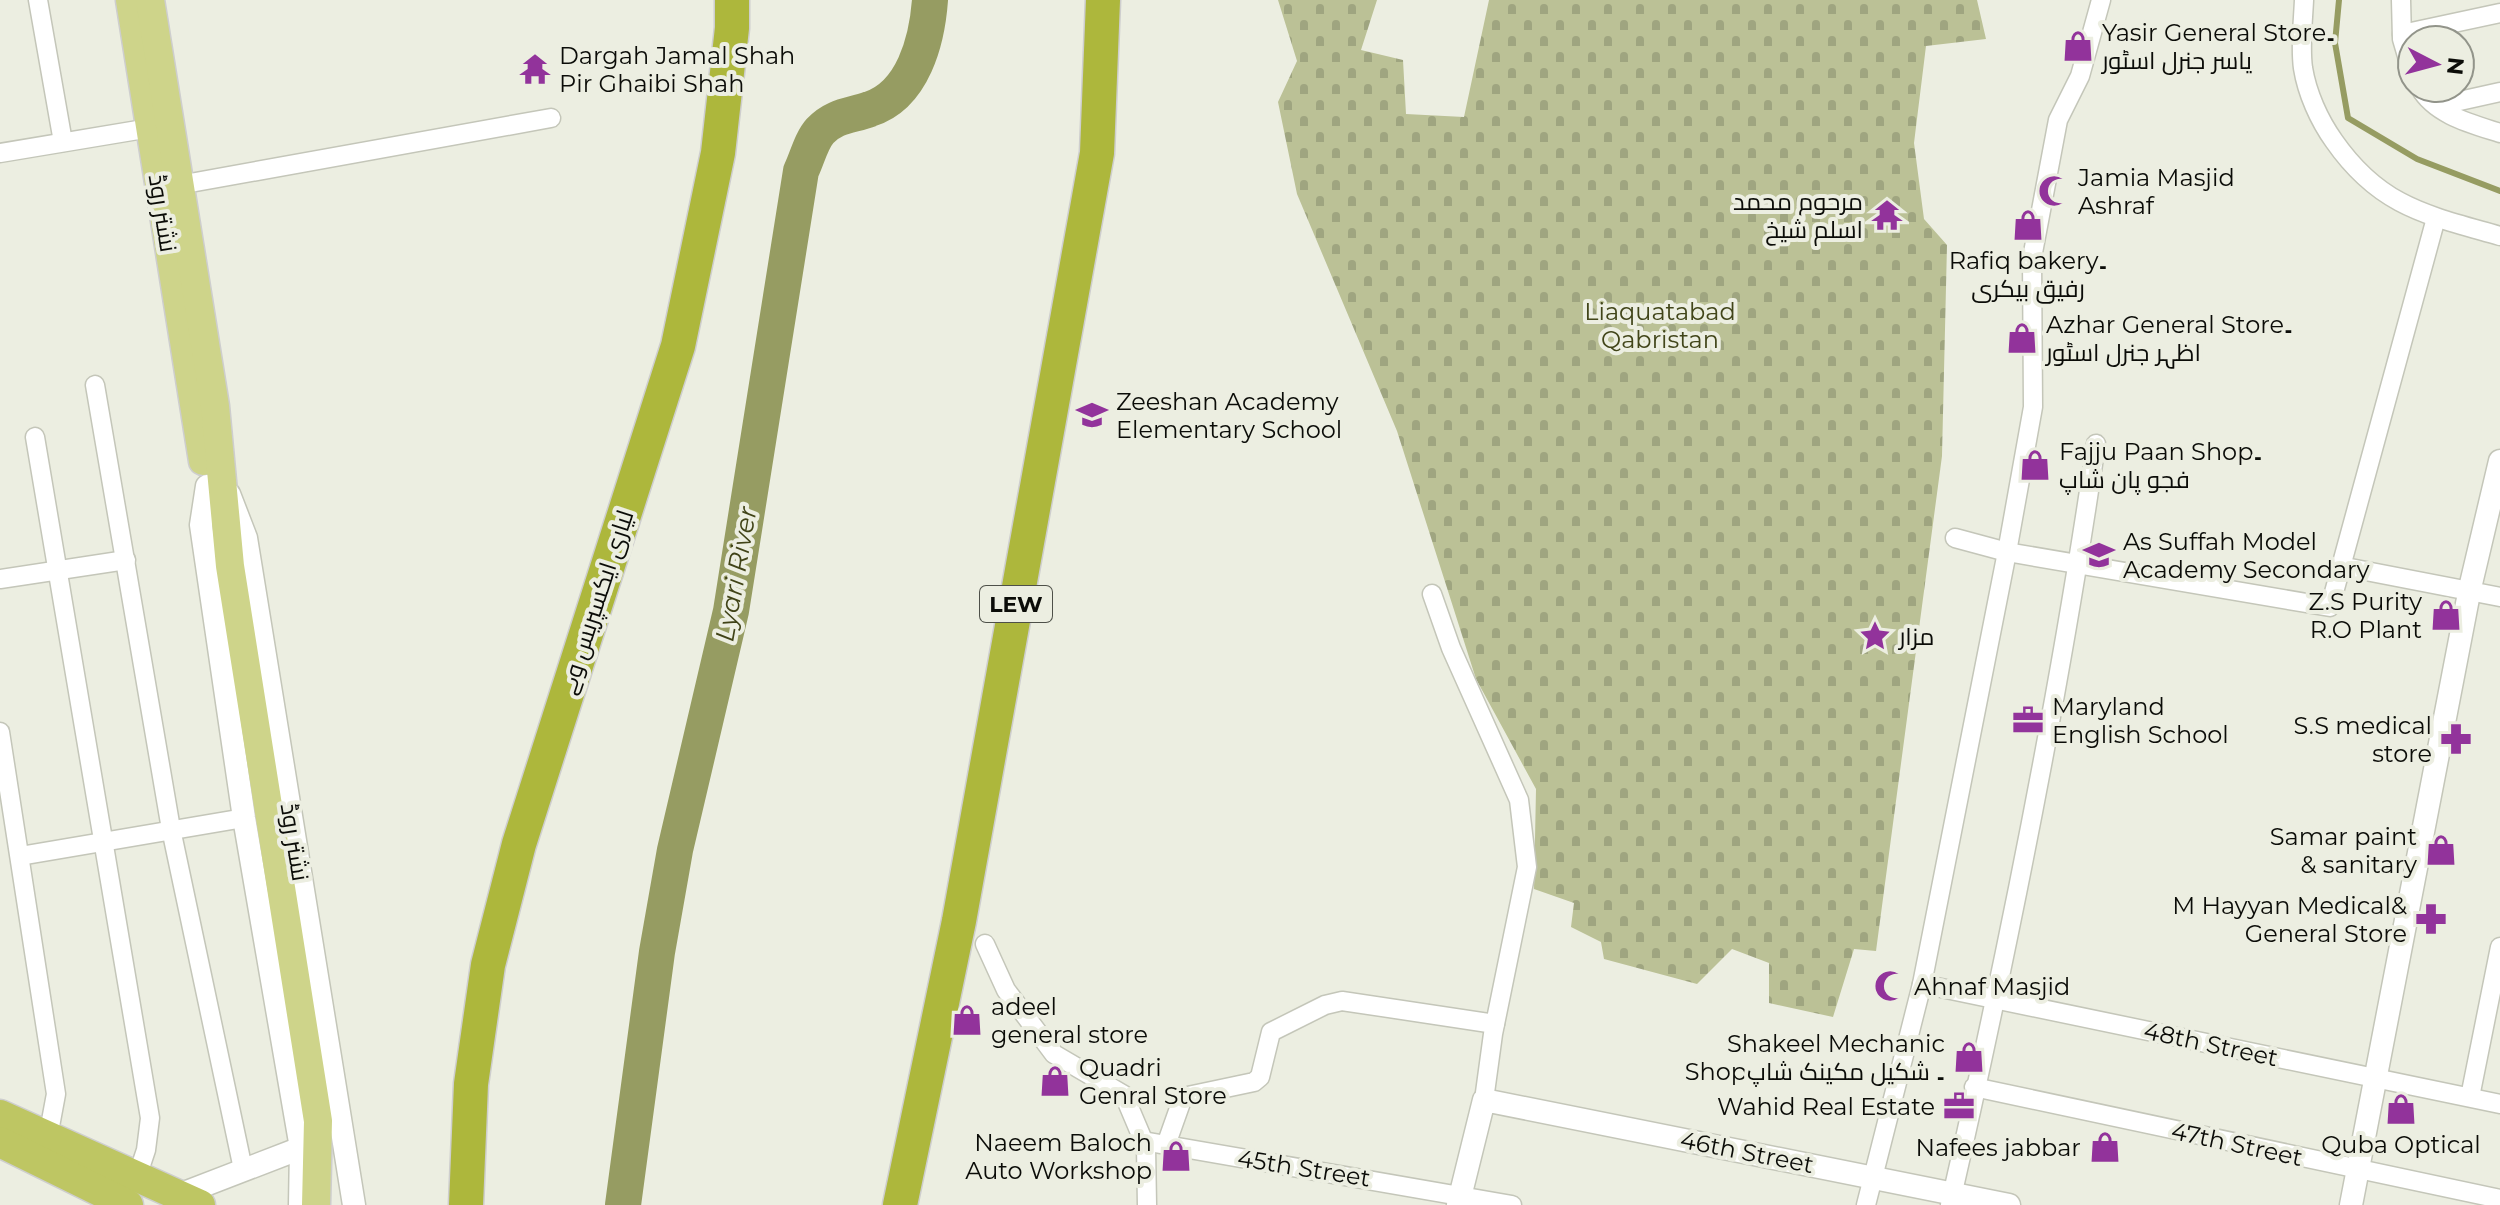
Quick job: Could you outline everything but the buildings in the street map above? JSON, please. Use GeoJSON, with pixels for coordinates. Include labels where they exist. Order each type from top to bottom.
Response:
{"type":"FeatureCollection","features":[{"type":"Feature","properties":{"kind":"highway","name":"لیاری ایکسپریس وے"},"geometry":{"type":"LineString","coordinates":[[466,1205],[471,1084],[488,965],[519,844],[678,346],[705,231],[718,153],[732,28],[732,0]]}},
{"type":"Feature","properties":{"kind":"highway","name":"LEW"},"geometry":{"type":"LineString","coordinates":[[900,1205],[959,921],[1097,153],[1103,0]]}},
{"type":"Feature","properties":{"kind":"highway"},"geometry":{"type":"LineString","coordinates":[[0,1115],[48,1137],[132,1191]]}},
{"type":"Feature","properties":{"kind":"highway"},"geometry":{"type":"LineString","coordinates":[[0,1142],[132,1191],[190,1200]]}},
{"type":"Feature","properties":{"kind":"main road","name":"نشتر روڈ"},"geometry":{"type":"LineString","coordinates":[[130,0],[212,487],[230,566],[318,1121],[316,1205]]}},
{"type":"Feature","properties":{"kind":"main road","name":"نشتر روڈ"},"geometry":{"type":"LineString","coordinates":[[150,0],[179,185],[212,487]]}},
{"type":"Feature","properties":{"kind":"street"},"geometry":{"type":"LineString","coordinates":[[38,0],[63,142]]}},
{"type":"Feature","properties":{"kind":"street"},"geometry":{"type":"LineString","coordinates":[[1866,1205],[1922,984],[2033,407],[2032,258],[2058,120],[2080,76],[2101,0]]}},
{"type":"Feature","properties":{"kind":"street"},"geometry":{"type":"LineString","coordinates":[[2304,0],[2303,67],[2313,102],[2327,132],[2355,171],[2380,192],[2436,218],[2500,236]]}},
{"type":"Feature","properties":{"kind":"street"},"geometry":{"type":"LineString","coordinates":[[2401,0],[2402,24]]}},
{"type":"Feature","properties":{"kind":"street"},"geometry":{"type":"LineString","coordinates":[[2449,24],[2500,13]]}},
{"type":"Feature","properties":{"kind":"street"},"geometry":{"type":"LineString","coordinates":[[2437,106],[2500,92]]}},
{"type":"Feature","properties":{"kind":"street"},"geometry":{"type":"LineString","coordinates":[[2437,106],[2465,122],[2500,133]]}},
{"type":"Feature","properties":{"kind":"street"},"geometry":{"type":"LineString","coordinates":[[179,185],[551,118]]}},
{"type":"Feature","properties":{"kind":"street"},"geometry":{"type":"LineString","coordinates":[[0,153],[150,128]]}},
{"type":"Feature","properties":{"kind":"street"},"geometry":{"type":"LineString","coordinates":[[1955,538],[2007,552],[2330,607],[2436,218]]}},
{"type":"Feature","properties":{"kind":"street"},"geometry":{"type":"LineString","coordinates":[[95,385],[171,829],[243,1169]]}},
{"type":"Feature","properties":{"kind":"street"},"geometry":{"type":"LineString","coordinates":[[35,437],[150,1118],[146,1150],[132,1191]]}},
{"type":"Feature","properties":{"kind":"street"},"geometry":{"type":"LineString","coordinates":[[1952,1199],[1995,999],[2079,564],[2096,444]]}},
{"type":"Feature","properties":{"kind":"street"},"geometry":{"type":"LineString","coordinates":[[2351,1205],[2470,588],[2500,461]]}},
{"type":"Feature","properties":{"kind":"street","name":"نشتر روڈ"},"geometry":{"type":"LineString","coordinates":[[212,487],[201,525],[244,818],[301,1148],[300,1205]]}},
{"type":"Feature","properties":{"kind":"street","name":"نشتر روڈ"},"geometry":{"type":"LineString","coordinates":[[212,487],[246,538],[354,1205]]}},
{"type":"Feature","properties":{"kind":"street"},"geometry":{"type":"LineString","coordinates":[[0,579],[126,560]]}},
{"type":"Feature","properties":{"kind":"street"},"geometry":{"type":"LineString","coordinates":[[2340,566],[2470,588],[2500,597]]}},
{"type":"Feature","properties":{"kind":"street"},"geometry":{"type":"LineString","coordinates":[[1432,594],[1451,648],[1519,800],[1527,867],[1495,1024],[1484,1100],[1459,1200]]}},
{"type":"Feature","properties":{"kind":"street"},"geometry":{"type":"LineString","coordinates":[[0,732],[56,1094],[48,1137]]}},
{"type":"Feature","properties":{"kind":"street"},"geometry":{"type":"LineString","coordinates":[[20,856],[103,839],[244,818]]}},
{"type":"Feature","properties":{"kind":"street"},"geometry":{"type":"LineString","coordinates":[[985,944],[1006,990],[1054,1054],[1124,1095],[1143,1141],[1148,1165],[1147,1205]]}},
{"type":"Feature","properties":{"kind":"street"},"geometry":{"type":"LineString","coordinates":[[2470,1097],[2500,947]]}},
{"type":"Feature","properties":{"kind":"street","name":"48th Street"},"geometry":{"type":"LineString","coordinates":[[1922,984],[2500,1104]]}},
{"type":"Feature","properties":{"kind":"street"},"geometry":{"type":"LineString","coordinates":[[1166,1145],[1183,1097],[1254,1082],[1260,1077],[1271,1032],[1325,1005],[1342,1001],[1495,1024]]}},
{"type":"Feature","properties":{"kind":"street","name":"47th Street"},"geometry":{"type":"LineString","coordinates":[[1974,1087],[2500,1199]]}},
{"type":"Feature","properties":{"kind":"street","name":"46th Street"},"geometry":{"type":"LineString","coordinates":[[1484,1100],[1872,1177],[1952,1199],[2009,1205]]}},
{"type":"Feature","properties":{"kind":"street","name":"45th Street"},"geometry":{"type":"LineString","coordinates":[[1143,1141],[1459,1200],[1512,1205]]}},
{"type":"Feature","properties":{"kind":"street"},"geometry":{"type":"LineString","coordinates":[[190,1200],[243,1169],[301,1148]]}},
{"type":"Feature","properties":{"kind":"green space","name":"Liaquatabad Qabristan"},"geometry":{"type":"Polygon","coordinates":[[[1278,0],[1377,0],[1361,50],[1403,60],[1406,114],[1464,117],[1489,0],[1977,0],[1986,39],[1926,46],[1914,143],[1924,219],[1947,245],[1942,456],[1876,951],[1854,949],[1833,1017],[1769,1003],[1769,963],[1732,949],[1697,984],[1604,959],[1601,942],[1571,927],[1574,903],[1534,889],[1536,789],[1476,679],[1397,431],[1297,194],[1278,102],[1297,61],[1278,0]]]}},
{"type":"Feature","properties":{"kind":"waterway","name":"Lyari River"},"geometry":{"type":"LineString","coordinates":[[623,1205],[657,952],[675,850],[731,611],[801,171],[820,131],[837,119],[885,102],[907,79],[921,49],[930,0]]}},
{"type":"Feature","properties":{"kind":"waterway"},"geometry":{"type":"LineString","coordinates":[[2339,0],[2335,43],[2348,118],[2417,159],[2500,191]]}},
{"type":"Feature","properties":{"kind":"place","name":"Yasir General Store۔ یاسر جنرل اسٹور"},"geometry":{"type":"Point","coordinates":[2078,46]}},
{"type":"Feature","properties":{"kind":"place","name":"Dargah Jamal Shah Pir Ghaibi Shah"},"geometry":{"type":"Point","coordinates":[535,69]}},
{"type":"Feature","properties":{"kind":"place","name":"Jamia Masjid Ashraf"},"geometry":{"type":"Point","coordinates":[2054,191]}},
{"type":"Feature","properties":{"kind":"place","name":"مرحوم محمد اسلم شیخ"},"geometry":{"type":"Point","coordinates":[1887,215]}},
{"type":"Feature","properties":{"kind":"place","name":"Rafiq bakery۔ رفیق بیکری"},"geometry":{"type":"Point","coordinates":[2028,225]}},
{"type":"Feature","properties":{"kind":"place","name":"Azhar General Store۔ اظہر جنرل اسٹور"},"geometry":{"type":"Point","coordinates":[2022,338]}},
{"type":"Feature","properties":{"kind":"place","name":"Zeeshan Academy Elementary School"},"geometry":{"type":"Point","coordinates":[1092,415]}},
{"type":"Feature","properties":{"kind":"place","name":"Fajju Paan Shop۔ فجو پان شاپ"},"geometry":{"type":"Point","coordinates":[2035,465]}},
{"type":"Feature","properties":{"kind":"place","name":"As Suffah Model Academy Secondary"},"geometry":{"type":"Point","coordinates":[2099,555]}},
{"type":"Feature","properties":{"kind":"place","name":"Z.S Purity R.O Plant"},"geometry":{"type":"Point","coordinates":[2446,615]}},
{"type":"Feature","properties":{"kind":"place","name":"مزار"},"geometry":{"type":"Point","coordinates":[1875,636]}},
{"type":"Feature","properties":{"kind":"place","name":"Maryland English School"},"geometry":{"type":"Point","coordinates":[2028,720]}},
{"type":"Feature","properties":{"kind":"place","name":"S.S medical store"},"geometry":{"type":"Point","coordinates":[2456,739]}},
{"type":"Feature","properties":{"kind":"place","name":"Samar paint & sanitary"},"geometry":{"type":"Point","coordinates":[2441,850]}},
{"type":"Feature","properties":{"kind":"place","name":"M Hayyan Medical& General Store"},"geometry":{"type":"Point","coordinates":[2431,919]}},
{"type":"Feature","properties":{"kind":"place","name":"Ahnaf Masjid"},"geometry":{"type":"Point","coordinates":[1890,986]}},
{"type":"Feature","properties":{"kind":"place","name":"adeel general store"},"geometry":{"type":"Point","coordinates":[967,1020]}},
{"type":"Feature","properties":{"kind":"place","name":"Shakeel Mechanic Shop۔ شکیل مکینک شاپ"},"geometry":{"type":"Point","coordinates":[1969,1057]}},
{"type":"Feature","properties":{"kind":"place","name":"Quadri Genral Store"},"geometry":{"type":"Point","coordinates":[1055,1081]}},
{"type":"Feature","properties":{"kind":"place","name":"Wahid Real Estate"},"geometry":{"type":"Point","coordinates":[1959,1106]}},
{"type":"Feature","properties":{"kind":"place","name":"Quba Optical"},"geometry":{"type":"Point","coordinates":[2401,1109]}},
{"type":"Feature","properties":{"kind":"place","name":"Nafees jabbar"},"geometry":{"type":"Point","coordinates":[2105,1147]}},
{"type":"Feature","properties":{"kind":"place","name":"Naeem Baloch Auto Workshop"},"geometry":{"type":"Point","coordinates":[1176,1156]}}]}
